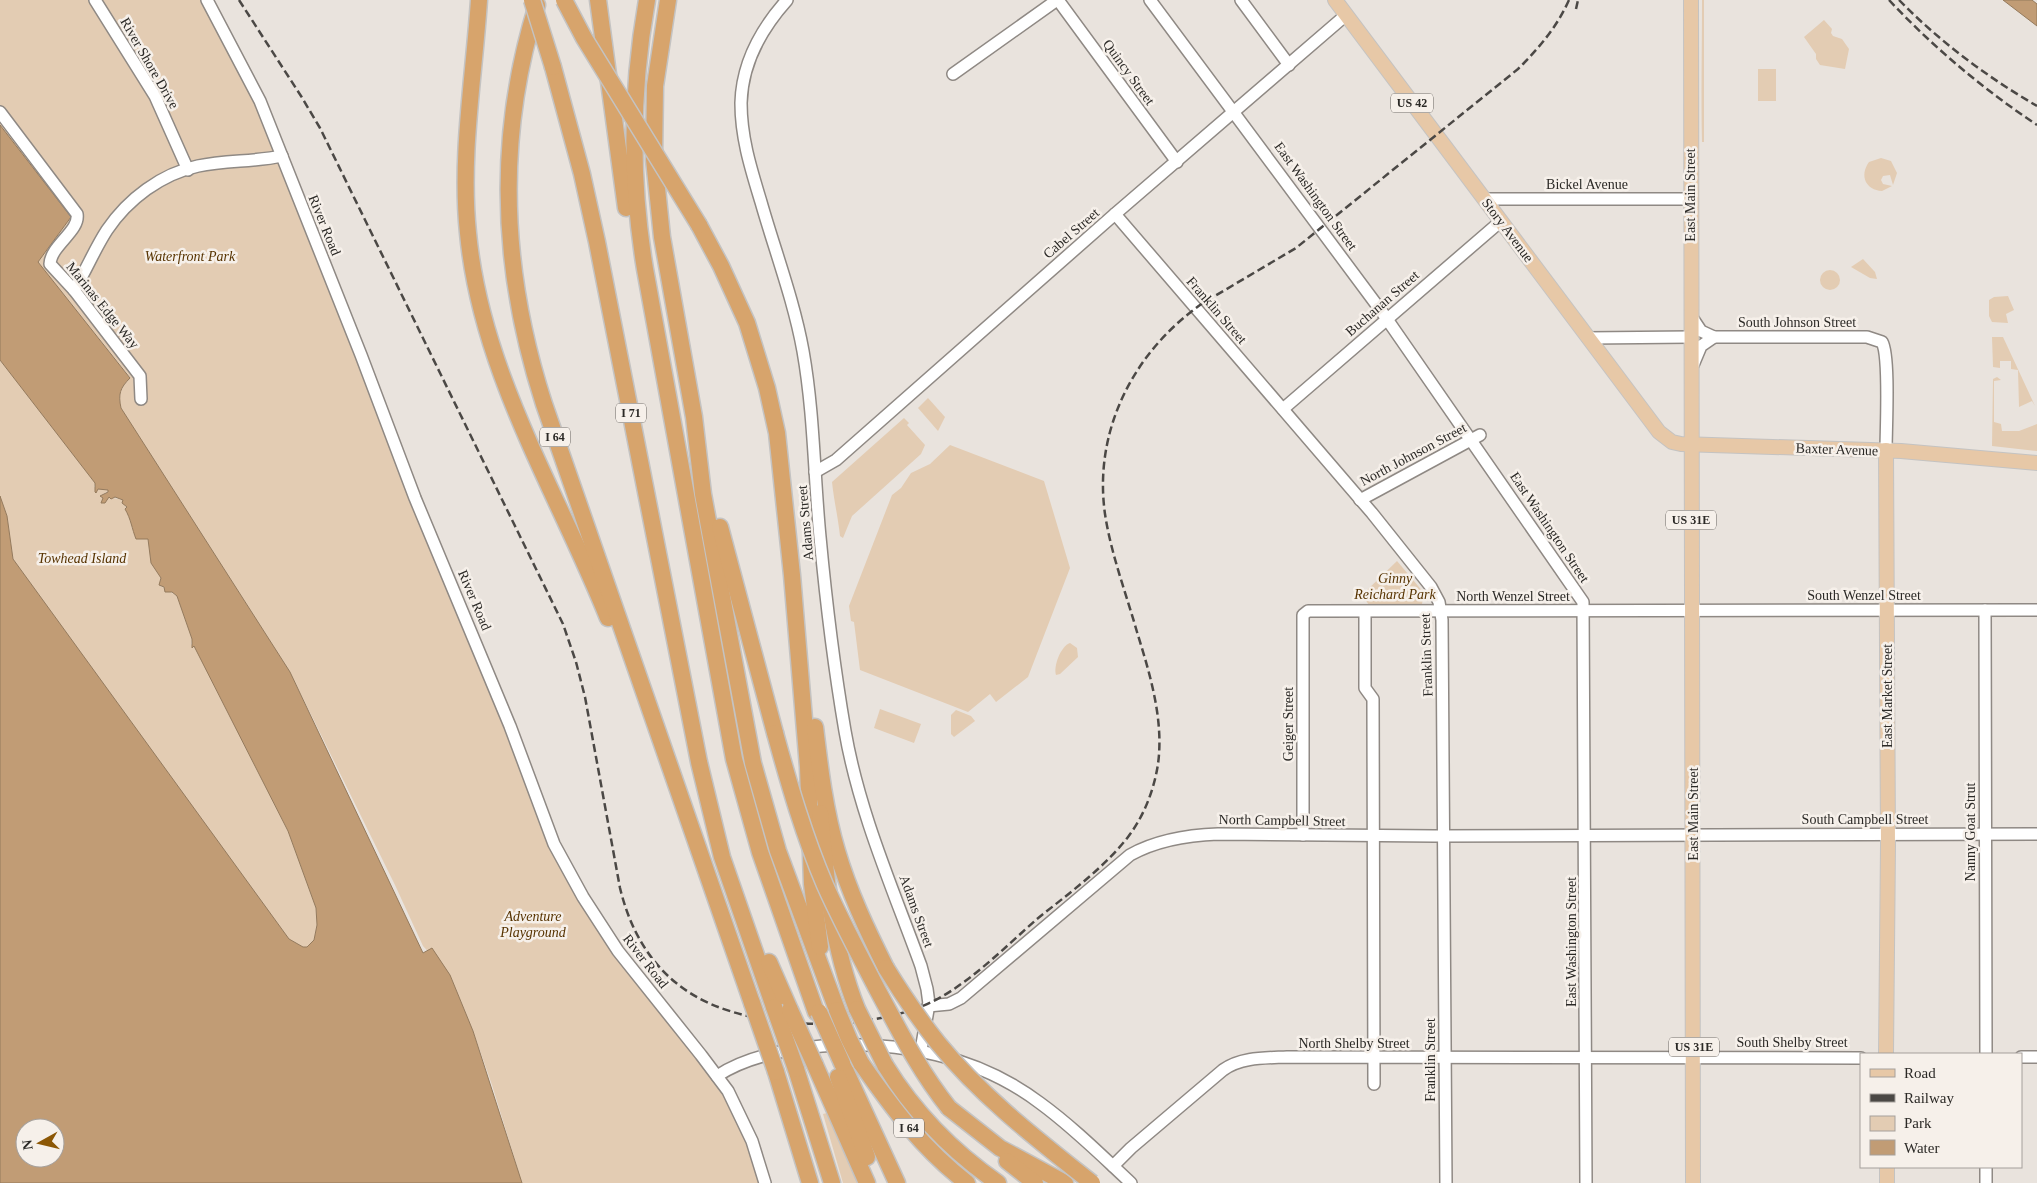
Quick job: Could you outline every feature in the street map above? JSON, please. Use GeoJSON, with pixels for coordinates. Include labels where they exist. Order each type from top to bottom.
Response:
{"type":"FeatureCollection","features":[{"type":"Feature","properties":{"kind":"highway"},"geometry":{"type":"LineString","coordinates":[[479,0],[467,139],[466,191],[470,253],[484,323],[509,398],[595,586],[701,859]]}},
{"type":"Feature","properties":{"kind":"highway","name":"I 71"},"geometry":{"type":"LineString","coordinates":[[532,0],[553,67],[582,174],[597,242],[699,762],[739,888],[772,971],[782,1008]]}},
{"type":"Feature","properties":{"kind":"highway","name":"I 64"},"geometry":{"type":"LineString","coordinates":[[539,0],[519,76],[509,166],[509,226],[515,288],[526,347],[544,404],[776,1072],[810,1183]]}},
{"type":"Feature","properties":{"kind":"highway"},"geometry":{"type":"LineString","coordinates":[[564,0],[584,38],[721,266],[739,304],[758,355],[767,388],[780,452],[792,575],[808,767],[812,884],[821,970]]}},
{"type":"Feature","properties":{"kind":"highway"},"geometry":{"type":"LineString","coordinates":[[598,0],[634,261],[645,317],[664,380]]}},
{"type":"Feature","properties":{"kind":"highway"},"geometry":{"type":"LineString","coordinates":[[647,0],[638,54],[634,95],[635,194],[641,246],[664,380],[738,774],[760,852],[838,1063],[876,1183]]}},
{"type":"Feature","properties":{"kind":"highway","name":"I 64"},"geometry":{"type":"LineString","coordinates":[[668,0],[655,86],[654,159],[667,266],[694,417],[703,494],[753,763],[778,851],[821,970],[849,1040],[861,1063],[885,1098],[923,1145],[967,1183]]}},
{"type":"Feature","properties":{"kind":"highway"},"geometry":{"type":"LineString","coordinates":[[694,417],[732,578],[774,733],[803,827],[825,885],[916,1062],[932,1088],[980,1138],[1035,1183]]}},
{"type":"Feature","properties":{"kind":"highway"},"geometry":{"type":"LineString","coordinates":[[792,575],[824,793],[837,850],[863,921],[886,968],[916,1015],[959,1066],[1001,1108],[1092,1183]]}},
{"type":"Feature","properties":{"kind":"highway"},"geometry":{"type":"LineString","coordinates":[[813,718],[823,844],[834,934],[844,972],[857,1008],[885,1065],[935,1130],[964,1157],[998,1183]]}},
{"type":"Feature","properties":{"kind":"highway"},"geometry":{"type":"LineString","coordinates":[[782,1008],[815,1066],[867,1183]]}},
{"type":"Feature","properties":{"kind":"highway"},"geometry":{"type":"LineString","coordinates":[[782,1008],[796,1069],[832,1183]]}},
{"type":"Feature","properties":{"kind":"highway"},"geometry":{"type":"LineString","coordinates":[[838,1063],[897,1183]]}},
{"type":"Feature","properties":{"kind":"highway"},"geometry":{"type":"LineString","coordinates":[[952,1110],[1000,1148],[1065,1183]]}},
{"type":"Feature","properties":{"kind":"main road","name":"Story Avenue"},"geometry":{"type":"LineString","coordinates":[[1335,0],[1659,432],[1672,442],[1691,445]]}},
{"type":"Feature","properties":{"kind":"main road","name":"East Main Street"},"geometry":{"type":"LineString","coordinates":[[1690,0],[1693,1183]]}},
{"type":"Feature","properties":{"kind":"main road","name":"Baxter Avenue"},"geometry":{"type":"LineString","coordinates":[[1691,445],[1886,450],[2037,463]]}},
{"type":"Feature","properties":{"kind":"main road","name":"East Market Street"},"geometry":{"type":"LineString","coordinates":[[1886,450],[1888,834],[1886,1053]]}},
{"type":"Feature","properties":{"kind":"main road"},"geometry":{"type":"LineString","coordinates":[[1887,1168],[1887,1183]]}},
{"type":"Feature","properties":{"kind":"street","name":"River Shore Drive"},"geometry":{"type":"LineString","coordinates":[[95,0],[155,96],[188,170]]}},
{"type":"Feature","properties":{"kind":"street","name":"River Road"},"geometry":{"type":"LineString","coordinates":[[207,0],[260,101],[361,355],[415,498],[510,726],[554,844],[583,898],[618,951],[717,1076],[743,1120],[765,1183]]}},
{"type":"Feature","properties":{"kind":"street","name":"Adams Street"},"geometry":{"type":"LineString","coordinates":[[787,0],[766,24],[751,56],[745,74],[742,94],[742,119],[749,163],[800,333],[810,396],[820,537],[847,742],[854,776],[927,989],[928,1006],[921,1050]]}},
{"type":"Feature","properties":{"kind":"street"},"geometry":{"type":"LineString","coordinates":[[953,74],[1058,0]]}},
{"type":"Feature","properties":{"kind":"street","name":"Quincy Street"},"geometry":{"type":"LineString","coordinates":[[1058,0],[1177,162]]}},
{"type":"Feature","properties":{"kind":"street","name":"East Washington Street"},"geometry":{"type":"LineString","coordinates":[[1150,0],[1476,437],[1583,602],[1586,1183]]}},
{"type":"Feature","properties":{"kind":"street"},"geometry":{"type":"LineString","coordinates":[[1241,0],[1289,65]]}},
{"type":"Feature","properties":{"kind":"street","name":"Cabel Street"},"geometry":{"type":"LineString","coordinates":[[815,472],[836,460],[1115,214],[1346,15]]}},
{"type":"Feature","properties":{"kind":"street","name":"Marinas Edge Way"},"geometry":{"type":"LineString","coordinates":[[0,112],[77,214],[76,223],[50,258],[50,264],[74,290],[140,376],[141,399]]}},
{"type":"Feature","properties":{"kind":"street"},"geometry":{"type":"LineString","coordinates":[[74,290],[108,229],[141,192],[165,178],[197,166],[282,156]]}},
{"type":"Feature","properties":{"kind":"street","name":"Bickel Avenue"},"geometry":{"type":"LineString","coordinates":[[1484,199],[1690,199]]}},
{"type":"Feature","properties":{"kind":"street","name":"Franklin Street"},"geometry":{"type":"LineString","coordinates":[[1115,214],[1360,500],[1431,588],[1439,602],[1446,1183]]}},
{"type":"Feature","properties":{"kind":"street","name":"Buchanan Street"},"geometry":{"type":"LineString","coordinates":[[1283,408],[1501,221]]}},
{"type":"Feature","properties":{"kind":"street"},"geometry":{"type":"LineString","coordinates":[[1691,316],[1701,331],[1714,337]]}},
{"type":"Feature","properties":{"kind":"street"},"geometry":{"type":"LineString","coordinates":[[1588,338],[1691,337]]}},
{"type":"Feature","properties":{"kind":"street"},"geometry":{"type":"LineString","coordinates":[[1691,370],[1701,346],[1714,337]]}},
{"type":"Feature","properties":{"kind":"street","name":"South Johnson Street"},"geometry":{"type":"LineString","coordinates":[[1714,337],[1867,337],[1880,340]]}},
{"type":"Feature","properties":{"kind":"street","name":"East Market Street"},"geometry":{"type":"LineString","coordinates":[[1880,340],[1884,344],[1885,352],[1886,450]]}},
{"type":"Feature","properties":{"kind":"street","name":"North Johnson Street"},"geometry":{"type":"LineString","coordinates":[[1360,500],[1476,437]]}},
{"type":"Feature","properties":{"kind":"street","name":"North Wenzel Street"},"geometry":{"type":"LineString","coordinates":[[1305,613],[1308,611],[1692,610]]}},
{"type":"Feature","properties":{"kind":"street","name":"South Wenzel Street"},"geometry":{"type":"LineString","coordinates":[[1692,610],[2037,610]]}},
{"type":"Feature","properties":{"kind":"street","name":"Nanny Goat Strut"},"geometry":{"type":"LineString","coordinates":[[1984,610],[1986,1053]]}},
{"type":"Feature","properties":{"kind":"street"},"geometry":{"type":"LineString","coordinates":[[1365,612],[1365,688],[1373,699],[1374,1084]]}},
{"type":"Feature","properties":{"kind":"street","name":"Geiger Street"},"geometry":{"type":"LineString","coordinates":[[1303,835],[1303,622],[1305,613]]}},
{"type":"Feature","properties":{"kind":"street","name":"North Campbell Street"},"geometry":{"type":"LineString","coordinates":[[928,1006],[949,1004],[961,998],[1121,863],[1136,852],[1150,846],[1205,834],[1443,836],[1692,834]]}},
{"type":"Feature","properties":{"kind":"street","name":"South Campbell Street"},"geometry":{"type":"LineString","coordinates":[[1692,834],[2037,834]]}},
{"type":"Feature","properties":{"kind":"street"},"geometry":{"type":"LineString","coordinates":[[717,1076],[731,1067],[769,1054],[804,1048],[842,1044],[876,1045],[921,1050],[972,1066],[1016,1087],[1060,1118],[1132,1183]]}},
{"type":"Feature","properties":{"kind":"street"},"geometry":{"type":"LineString","coordinates":[[2022,1057],[2037,1057]]}},
{"type":"Feature","properties":{"kind":"street","name":"North Shelby Street"},"geometry":{"type":"LineString","coordinates":[[1113,1166],[1131,1148],[1231,1064],[1264,1058],[1693,1058]]}},
{"type":"Feature","properties":{"kind":"street","name":"South Shelby Street"},"geometry":{"type":"LineString","coordinates":[[1693,1058],[1860,1058]]}},
{"type":"Feature","properties":{"kind":"street"},"geometry":{"type":"LineString","coordinates":[[1986,1168],[1986,1183]]}},
{"type":"Feature","properties":{"kind":"green space","name":"Waterfront Park"},"geometry":{"type":"Polygon","coordinates":[[[0,0],[207,0],[260,101],[554,844],[583,897],[717,1076],[752,1141],[764,1183],[522,1183],[492,1085],[473,1031],[450,975],[423,946],[290,672],[121,408],[121,391],[130,377],[38,262],[71,217],[0,125],[0,0]]]}},
{"type":"Feature","properties":{"kind":"green space"},"geometry":{"type":"Polygon","coordinates":[[[1702,0],[1704,0],[1704,142],[1702,142],[1702,0]]]}},
{"type":"Feature","properties":{"kind":"green space"},"geometry":{"type":"Polygon","coordinates":[[[1824,20],[1832,29],[1831,33],[1833,36],[1842,39],[1849,49],[1845,69],[1820,65],[1816,59],[1816,54],[1804,37],[1824,20]]]}},
{"type":"Feature","properties":{"kind":"green space"},"geometry":{"type":"Polygon","coordinates":[[[1758,69],[1776,69],[1776,101],[1758,101],[1758,69]]]}},
{"type":"Feature","properties":{"kind":"green space"},"geometry":{"type":"Polygon","coordinates":[[[1881,158],[1891,161],[1897,173],[1893,185],[1890,175],[1883,176],[1881,180],[1883,184],[1892,186],[1882,191],[1868,185],[1864,177],[1869,162],[1881,158]]]}},
{"type":"Feature","properties":{"kind":"green space"},"geometry":{"type":"Polygon","coordinates":[[[1863,259],[1875,272],[1877,279],[1870,278],[1851,267],[1863,259]]]}},
{"type":"Feature","properties":{"kind":"green space"},"geometry":{"type":"Polygon","coordinates":[[[1830,270],[1837,273],[1840,280],[1837,287],[1830,290],[1823,287],[1820,280],[1823,273],[1830,270]]]}},
{"type":"Feature","properties":{"kind":"green space"},"geometry":{"type":"Polygon","coordinates":[[[2008,296],[2014,310],[2006,314],[2008,323],[1992,322],[1989,316],[1989,300],[1994,297],[2008,296]]]}},
{"type":"Feature","properties":{"kind":"green space"},"geometry":{"type":"Polygon","coordinates":[[[1992,337],[2003,337],[2035,406],[2032,401],[2019,407],[2018,370],[2011,369],[2011,361],[2000,361],[2000,368],[1993,367],[1992,337]]]}},
{"type":"Feature","properties":{"kind":"green space","name":"Towhead Island"},"geometry":{"type":"Polygon","coordinates":[[[0,360],[95,483],[94,487],[109,490],[100,496],[106,500],[109,497],[123,500],[132,522],[132,528],[148,539],[151,563],[161,578],[159,585],[177,596],[192,639],[191,644],[196,648],[288,831],[316,908],[317,925],[314,940],[307,947],[303,947],[289,939],[13,559],[7,516],[0,496],[0,360]]]}},
{"type":"Feature","properties":{"kind":"green space"},"geometry":{"type":"Polygon","coordinates":[[[1997,377],[2001,380],[1994,381],[1994,422],[2001,424],[2002,431],[2019,431],[2037,424],[2037,451],[1992,446],[1993,379],[1997,377]]]}},
{"type":"Feature","properties":{"kind":"green space"},"geometry":{"type":"Polygon","coordinates":[[[928,398],[945,417],[938,431],[918,408],[928,398]]]}},
{"type":"Feature","properties":{"kind":"green space"},"geometry":{"type":"Polygon","coordinates":[[[904,418],[909,423],[907,425],[925,445],[921,454],[852,516],[843,538],[840,536],[832,482],[904,418]]]}},
{"type":"Feature","properties":{"kind":"green space"},"geometry":{"type":"Polygon","coordinates":[[[950,445],[1044,481],[1070,568],[1028,677],[996,702],[990,694],[968,712],[860,670],[854,622],[851,621],[849,606],[892,495],[901,488],[911,473],[930,464],[950,445]]]}},
{"type":"Feature","properties":{"kind":"green space","name":"Ginny Reichard Park"},"geometry":{"type":"Polygon","coordinates":[[[1397,561],[1424,593],[1422,604],[1369,605],[1362,595],[1397,561]]]}},
{"type":"Feature","properties":{"kind":"green space"},"geometry":{"type":"Polygon","coordinates":[[[1070,643],[1077,648],[1078,657],[1060,674],[1056,675],[1058,657],[1070,643]]]}},
{"type":"Feature","properties":{"kind":"green space"},"geometry":{"type":"Polygon","coordinates":[[[880,709],[921,724],[914,743],[874,728],[880,709]]]}},
{"type":"Feature","properties":{"kind":"green space"},"geometry":{"type":"Polygon","coordinates":[[[956,710],[971,716],[975,721],[954,737],[951,734],[951,715],[956,710]]]}},
{"type":"Feature","properties":{"kind":"green space"},"geometry":{"type":"Polygon","coordinates":[[[827,1113],[833,1121],[861,1183],[843,1183],[823,1114],[827,1113]]]}},
{"type":"Feature","properties":{"kind":"water"},"geometry":{"type":"Polygon","coordinates":[[[2003,0],[2032,0],[2037,4],[2037,26],[2003,0]]]}},
{"type":"Feature","properties":{"kind":"water"},"geometry":{"type":"Polygon","coordinates":[[[0,125],[71,217],[38,262],[130,378],[121,392],[121,408],[290,672],[423,953],[432,948],[450,975],[473,1031],[522,1183],[0,1183],[0,496],[7,516],[13,559],[289,939],[303,947],[307,947],[314,940],[317,925],[316,908],[288,831],[194,646],[192,648],[192,639],[177,596],[172,592],[165,592],[164,587],[159,585],[161,578],[151,563],[148,539],[136,539],[125,509],[127,507],[122,503],[123,500],[115,497],[111,499],[109,497],[105,503],[101,503],[103,498],[100,496],[108,492],[108,490],[98,489],[96,493],[95,483],[0,360],[0,125]]]}},
{"type":"Feature","properties":{"kind":"railway"},"geometry":{"type":"LineString","coordinates":[[239,0],[320,128],[563,624],[585,697],[620,888],[635,931],[646,950],[674,981],[691,994],[711,1004],[755,1018],[827,1024],[875,1019],[898,1014],[920,1007],[951,991],[982,968],[1037,919],[1085,881],[1108,860],[1128,837],[1139,820],[1151,793],[1158,764],[1159,731],[1155,697],[1115,559],[1105,514],[1103,482],[1106,452],[1113,422],[1124,394],[1139,368],[1157,344],[1179,322],[1203,303],[1296,248],[1518,69],[1547,37],[1569,0]]}},
{"type":"Feature","properties":{"kind":"railway"},"geometry":{"type":"LineString","coordinates":[[1576,9],[1578,0]]}},
{"type":"Feature","properties":{"kind":"railway"},"geometry":{"type":"LineString","coordinates":[[1889,0],[1959,67],[2037,125]]}},
{"type":"Feature","properties":{"kind":"railway"},"geometry":{"type":"LineString","coordinates":[[1899,0],[1930,30],[1964,58],[2037,106]]}},
{"type":"Feature","properties":{"kind":"park label","name":"Adventure Playground"},"geometry":{"type":"Point","coordinates":[533,924]}}]}
